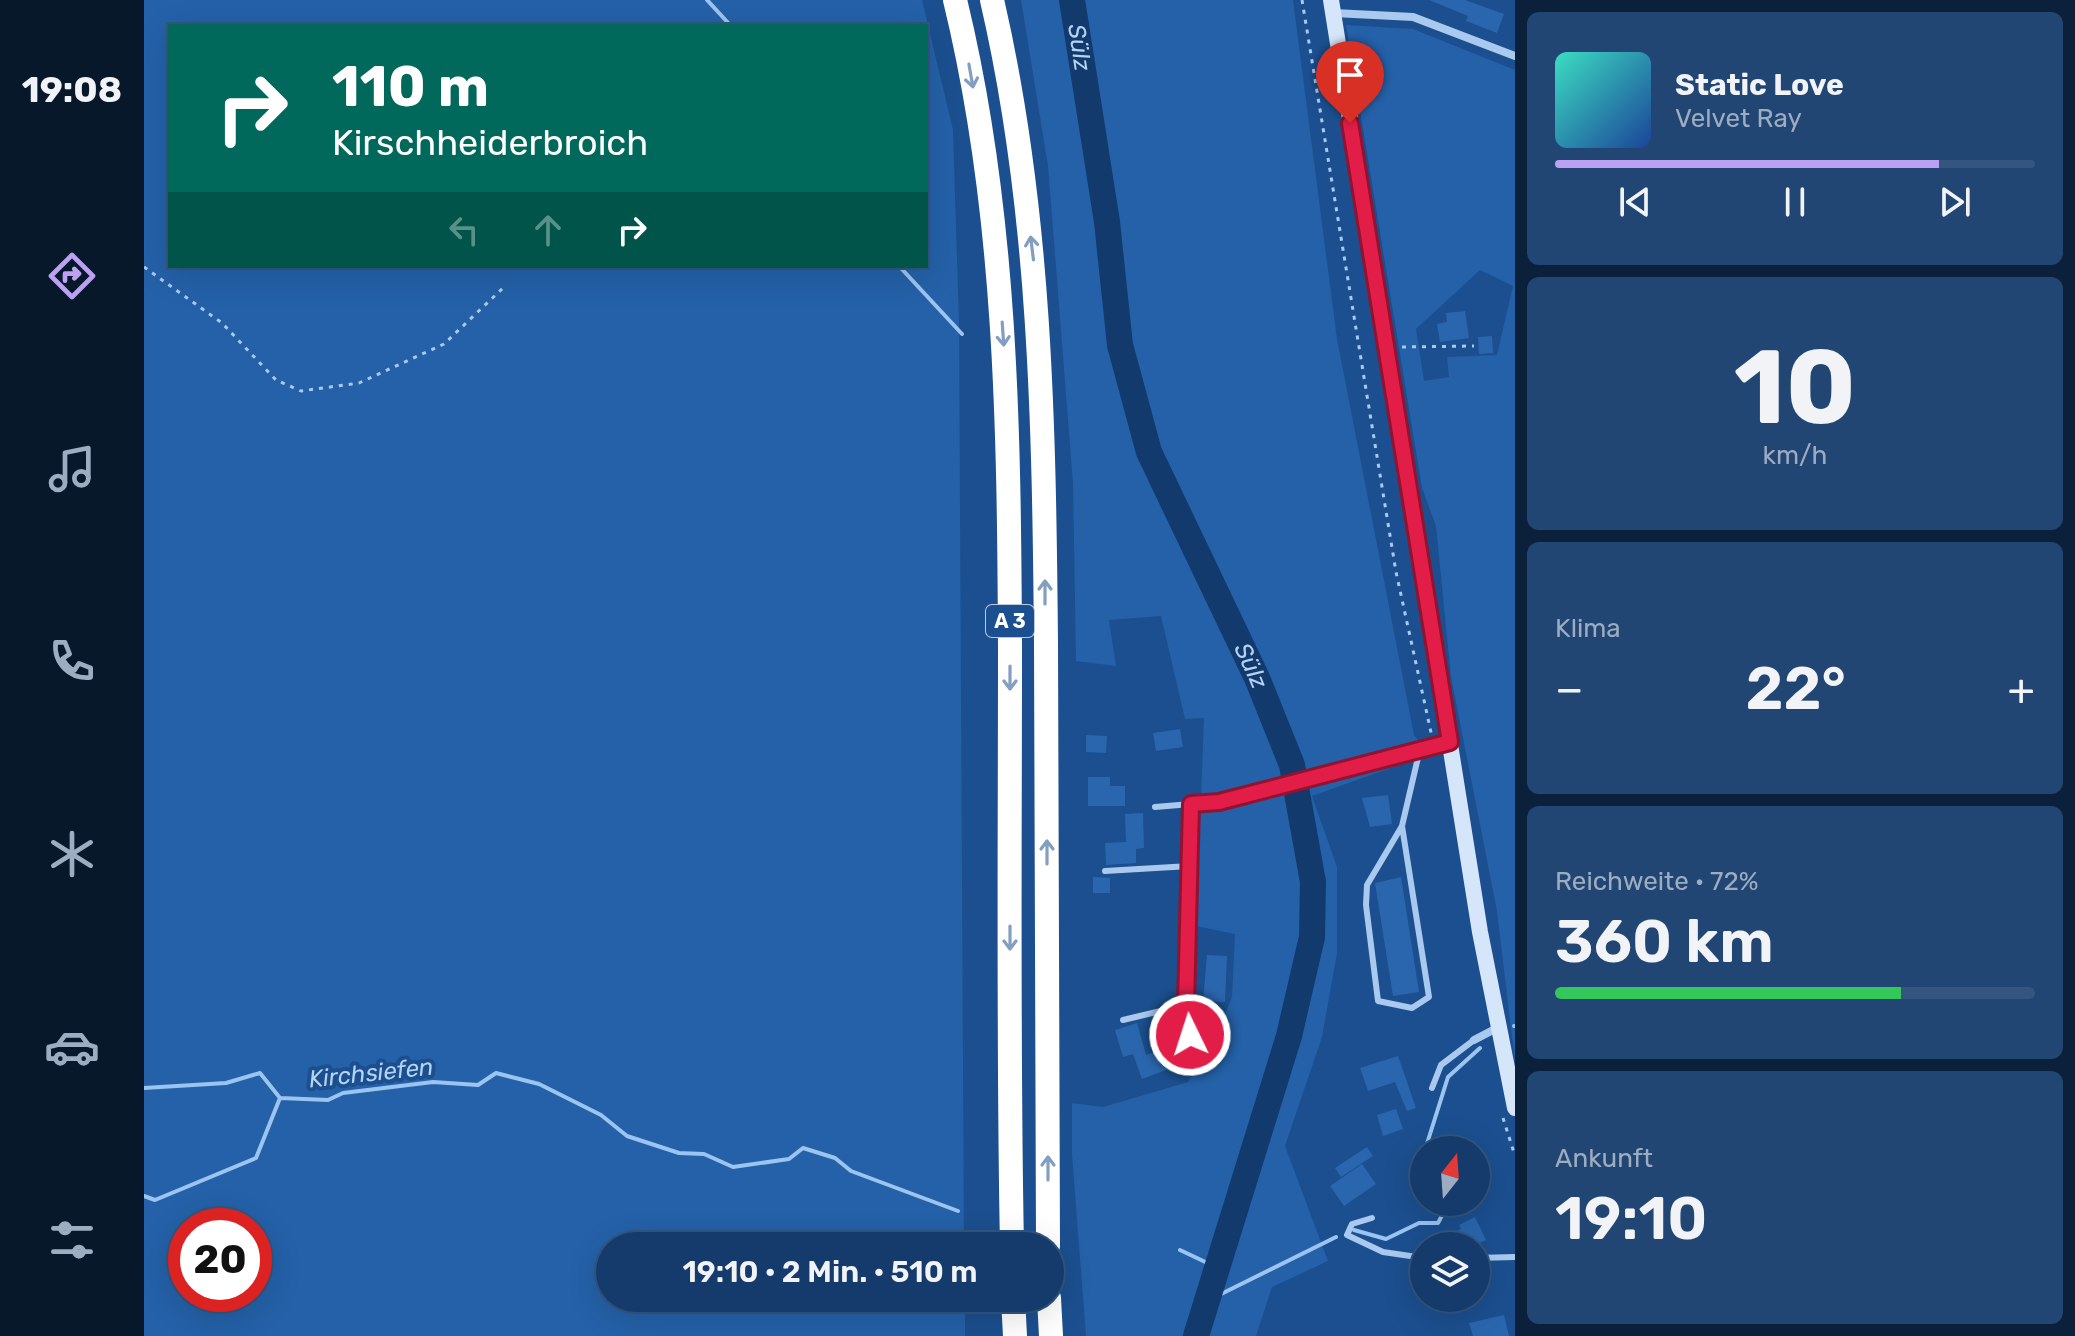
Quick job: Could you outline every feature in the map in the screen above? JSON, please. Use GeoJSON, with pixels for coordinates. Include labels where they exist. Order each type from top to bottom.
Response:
{"type":"FeatureCollection","features":[{"type":"Feature","properties":{"kind":"highway","name":"A 3"},"geometry":{"type":"LineString","coordinates":[[955,0],[983,149],[997,254],[1008,417],[1012,1232]]}},
{"type":"Feature","properties":{"kind":"highway","name":"A 3"},"geometry":{"type":"LineString","coordinates":[[992,0],[1019,147],[1035,269],[1043,417],[1048,1232]]}},
{"type":"Feature","properties":{"kind":"highway"},"geometry":{"type":"LineString","coordinates":[[1014,1312],[1015,1336]]}},
{"type":"Feature","properties":{"kind":"highway"},"geometry":{"type":"LineString","coordinates":[[1050,1312],[1051,1336]]}},
{"type":"Feature","properties":{"kind":"main road"},"geometry":{"type":"LineString","coordinates":[[1332,6],[1386,346],[1442,744],[1497,1028],[1507,1107]]}},
{"type":"Feature","properties":{"kind":"street"},"geometry":{"type":"LineString","coordinates":[[1332,6],[1413,17],[1515,56]]}},
{"type":"Feature","properties":{"kind":"street"},"geometry":{"type":"LineString","coordinates":[[1186,1005],[1191,804],[1253,793],[1442,744]]}},
{"type":"Feature","properties":{"kind":"street"},"geometry":{"type":"LineString","coordinates":[[1474,1040],[1497,1028]]}},
{"type":"Feature","properties":{"kind":"lane"},"geometry":{"type":"LineString","coordinates":[[1402,826],[1429,997],[1412,1008],[1378,1001],[1366,905],[1372,872],[1402,826],[1420,749]]}},
{"type":"Feature","properties":{"kind":"lane"},"geometry":{"type":"LineString","coordinates":[[1155,807],[1191,804]]}},
{"type":"Feature","properties":{"kind":"lane"},"geometry":{"type":"LineString","coordinates":[[1105,871],[1190,866]]}},
{"type":"Feature","properties":{"kind":"lane"},"geometry":{"type":"LineString","coordinates":[[1123,1020],[1186,1005],[1190,1035]]}},
{"type":"Feature","properties":{"kind":"lane"},"geometry":{"type":"LineString","coordinates":[[1432,1088],[1441,1065],[1474,1040]]}},
{"type":"Feature","properties":{"kind":"lane"},"geometry":{"type":"LineString","coordinates":[[1372,1218],[1352,1224],[1347,1235],[1383,1252],[1410,1256]]}},
{"type":"Feature","properties":{"kind":"lane"},"geometry":{"type":"LineString","coordinates":[[1490,1258],[1515,1257]]}},
{"type":"Feature","properties":{"kind":"path"},"geometry":{"type":"LineString","coordinates":[[1302,0],[1396,572],[1442,744]]}},
{"type":"Feature","properties":{"kind":"path"},"geometry":{"type":"LineString","coordinates":[[144,267],[222,323],[276,380],[301,391],[359,383],[444,344],[504,287]]}},
{"type":"Feature","properties":{"kind":"path"},"geometry":{"type":"LineString","coordinates":[[1386,346],[1420,349],[1474,346]]}},
{"type":"Feature","properties":{"kind":"path"},"geometry":{"type":"LineString","coordinates":[[1507,1107],[1515,1156]]}},
{"type":"Feature","properties":{"kind":"shaded area"},"geometry":{"type":"Polygon","coordinates":[[[144,0],[922,0],[928,24],[168,24],[168,268],[928,268],[928,25],[953,130],[959,322],[964,1232],[596,1232],[596,1312],[965,1312],[965,1336],[144,1336],[144,0]]]}},
{"type":"Feature","properties":{"kind":"shaded area"},"geometry":{"type":"Polygon","coordinates":[[[1021,0],[1293,0],[1337,339],[1414,735],[1430,754],[1312,796],[1337,867],[1337,953],[1322,1037],[1285,1146],[1328,1261],[1272,1287],[1256,1336],[1086,1336],[1072,1155],[1072,1103],[1103,1107],[1188,1082],[1216,1037],[1232,997],[1235,934],[1196,926],[1204,718],[1185,719],[1161,616],[1109,620],[1116,666],[1076,661],[1073,483],[1048,166],[1021,0]]]}},
{"type":"Feature","properties":{"kind":"shaded area"},"geometry":{"type":"Polygon","coordinates":[[[1346,25],[1413,29],[1515,70],[1515,1062],[1497,911],[1451,677],[1436,526],[1422,488],[1346,25]],[[1480,270],[1416,329],[1424,381],[1449,377],[1447,357],[1497,355],[1513,286],[1480,270]]]}},
{"type":"Feature","properties":{"kind":"building"},"geometry":{"type":"Polygon","coordinates":[[[1429,0],[1465,0],[1504,14],[1497,33],[1466,21],[1468,16],[1429,0]]]}},
{"type":"Feature","properties":{"kind":"building"},"geometry":{"type":"Polygon","coordinates":[[[1465,311],[1469,338],[1440,342],[1437,324],[1447,322],[1446,313],[1465,311]]]}},
{"type":"Feature","properties":{"kind":"building"},"geometry":{"type":"Polygon","coordinates":[[[1492,336],[1493,353],[1479,354],[1478,337],[1492,336]]]}},
{"type":"Feature","properties":{"kind":"building"},"geometry":{"type":"Polygon","coordinates":[[[1180,729],[1183,747],[1156,751],[1153,733],[1180,729]]]}},
{"type":"Feature","properties":{"kind":"building"},"geometry":{"type":"Polygon","coordinates":[[[1086,735],[1107,736],[1106,753],[1086,752],[1086,735]]]}},
{"type":"Feature","properties":{"kind":"building"},"geometry":{"type":"Polygon","coordinates":[[[1088,777],[1110,777],[1110,786],[1125,786],[1125,806],[1088,806],[1088,777]]]}},
{"type":"Feature","properties":{"kind":"building"},"geometry":{"type":"Polygon","coordinates":[[[1388,795],[1392,824],[1370,827],[1362,798],[1388,795]]]}},
{"type":"Feature","properties":{"kind":"building"},"geometry":{"type":"Polygon","coordinates":[[[1143,813],[1144,848],[1136,849],[1136,863],[1106,865],[1105,843],[1126,842],[1125,814],[1143,813]]]}},
{"type":"Feature","properties":{"kind":"building"},"geometry":{"type":"Polygon","coordinates":[[[1093,877],[1110,878],[1110,893],[1093,893],[1093,877]]]}},
{"type":"Feature","properties":{"kind":"building"},"geometry":{"type":"Polygon","coordinates":[[[1401,877],[1419,992],[1393,996],[1375,883],[1401,877]]]}},
{"type":"Feature","properties":{"kind":"building"},"geometry":{"type":"Polygon","coordinates":[[[1207,955],[1227,956],[1225,1002],[1203,1001],[1207,955]]]}},
{"type":"Feature","properties":{"kind":"building"},"geometry":{"type":"Polygon","coordinates":[[[1137,1023],[1146,1055],[1172,1045],[1180,1065],[1142,1079],[1133,1054],[1123,1057],[1115,1030],[1137,1023]]]}},
{"type":"Feature","properties":{"kind":"building"},"geometry":{"type":"Polygon","coordinates":[[[1398,1056],[1416,1108],[1407,1111],[1395,1082],[1368,1091],[1360,1068],[1398,1056]]]}},
{"type":"Feature","properties":{"kind":"building"},"geometry":{"type":"Polygon","coordinates":[[[1396,1109],[1403,1129],[1383,1136],[1377,1115],[1396,1109]]]}},
{"type":"Feature","properties":{"kind":"building"},"geometry":{"type":"Polygon","coordinates":[[[1367,1147],[1373,1156],[1341,1177],[1335,1168],[1367,1147]]]}},
{"type":"Feature","properties":{"kind":"building"},"geometry":{"type":"Polygon","coordinates":[[[1362,1164],[1376,1184],[1344,1206],[1330,1186],[1362,1164]]]}},
{"type":"Feature","properties":{"kind":"building"},"geometry":{"type":"Polygon","coordinates":[[[1475,1217],[1482,1232],[1453,1232],[1461,1229],[1459,1225],[1475,1217]]]}},
{"type":"Feature","properties":{"kind":"building"},"geometry":{"type":"Polygon","coordinates":[[[1504,1315],[1509,1336],[1473,1336],[1469,1323],[1504,1315]]]}},
{"type":"Feature","properties":{"kind":"waterway"},"geometry":{"type":"LineString","coordinates":[[707,0],[729,24]]}},
{"type":"Feature","properties":{"kind":"waterway","name":"Sülz"},"geometry":{"type":"LineString","coordinates":[[1072,0],[1107,222],[1120,345],[1149,452],[1257,678],[1292,765],[1313,882],[1312,937],[1289,1036],[1196,1336]]}},
{"type":"Feature","properties":{"kind":"waterway"},"geometry":{"type":"LineString","coordinates":[[901,268],[962,334]]}},
{"type":"Feature","properties":{"kind":"waterway"},"geometry":{"type":"LineString","coordinates":[[1429,1136],[1448,1077],[1480,1048]]}},
{"type":"Feature","properties":{"kind":"waterway","name":"Kirchsiefen"},"geometry":{"type":"LineString","coordinates":[[144,1088],[226,1083],[260,1073],[280,1098],[328,1100],[343,1093],[433,1082],[478,1085],[496,1073],[539,1084],[601,1115],[627,1136],[679,1153],[704,1154],[733,1167],[789,1159],[803,1148],[835,1158],[851,1171],[958,1211]]}},
{"type":"Feature","properties":{"kind":"waterway"},"geometry":{"type":"LineString","coordinates":[[144,1196],[155,1200],[256,1158],[280,1098]]}},
{"type":"Feature","properties":{"kind":"waterway"},"geometry":{"type":"LineString","coordinates":[[1354,1230],[1386,1239],[1419,1223],[1438,1223],[1442,1216]]}},
{"type":"Feature","properties":{"kind":"waterway"},"geometry":{"type":"LineString","coordinates":[[1207,1301],[1336,1237]]}},
{"type":"Feature","properties":{"kind":"waterway","name":"Kirchsiefen"},"geometry":{"type":"LineString","coordinates":[[1180,1250],[1218,1268]]}},
{"type":"Feature","properties":{"kind":"route"},"geometry":{"type":"LineString","coordinates":[[1190,1035],[1186,1005],[1191,804],[1219,802],[1450,742],[1350,123]]}}]}
